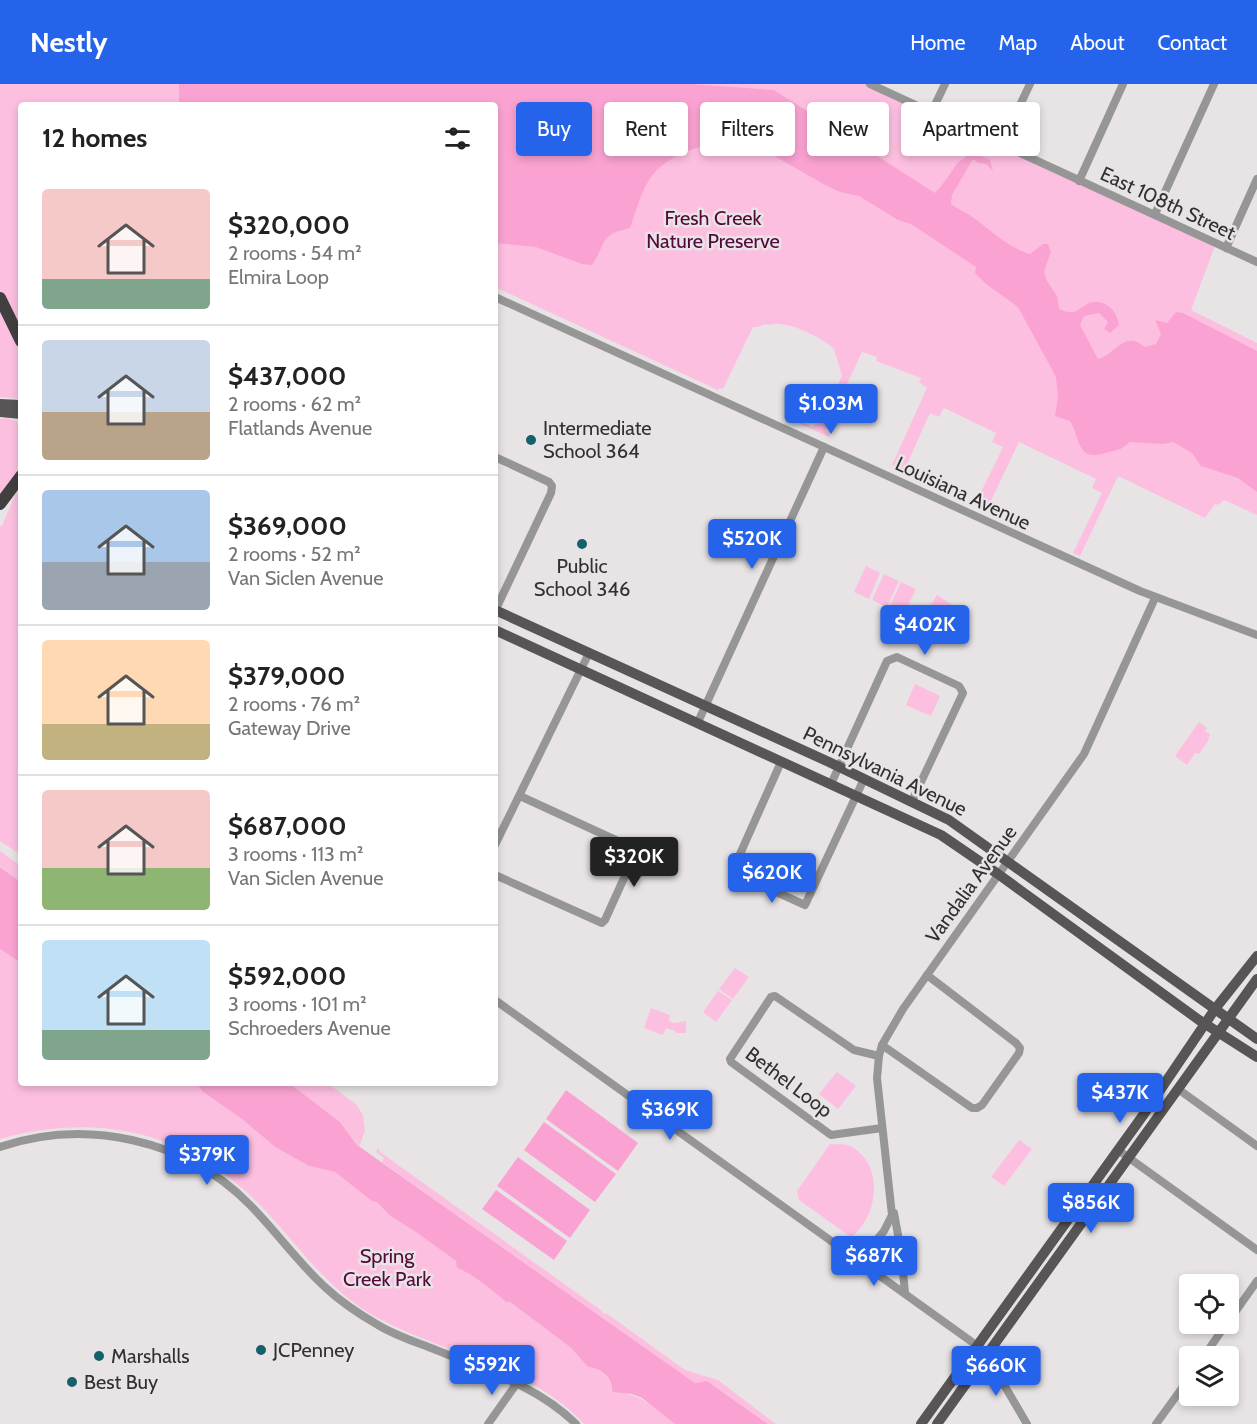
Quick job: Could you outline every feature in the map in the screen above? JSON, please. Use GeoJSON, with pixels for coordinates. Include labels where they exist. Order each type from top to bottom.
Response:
{"type":"FeatureCollection","features":[{"type":"Feature","properties":{"kind":"highway"},"geometry":{"type":"LineString","coordinates":[[0,298],[18,335]]}},
{"type":"Feature","properties":{"kind":"highway"},"geometry":{"type":"LineString","coordinates":[[0,504],[18,480]]}},
{"type":"Feature","properties":{"kind":"main road"},"geometry":{"type":"LineString","coordinates":[[0,404],[18,405]]}},
{"type":"Feature","properties":{"kind":"main road"},"geometry":{"type":"LineString","coordinates":[[0,412],[18,414]]}},
{"type":"Feature","properties":{"kind":"main road","name":"Pennsylvania Avenue"},"geometry":{"type":"LineString","coordinates":[[498,611],[949,820],[1257,1039]]}},
{"type":"Feature","properties":{"kind":"main road","name":"Pennsylvania Avenue"},"geometry":{"type":"LineString","coordinates":[[498,631],[941,835],[1257,1057]]}},
{"type":"Feature","properties":{"kind":"main road"},"geometry":{"type":"LineString","coordinates":[[921,1424],[1118,1150],[1215,1009],[1257,956]]}},
{"type":"Feature","properties":{"kind":"main road"},"geometry":{"type":"LineString","coordinates":[[937,1424],[1257,979]]}},
{"type":"Feature","properties":{"kind":"street","name":"East 108th Street"},"geometry":{"type":"LineString","coordinates":[[870,84],[909,102]]}},
{"type":"Feature","properties":{"kind":"street"},"geometry":{"type":"LineString","coordinates":[[936,102],[945,84]]}},
{"type":"Feature","properties":{"kind":"street"},"geometry":{"type":"LineString","coordinates":[[1022,102],[1030,84]]}},
{"type":"Feature","properties":{"kind":"street"},"geometry":{"type":"LineString","coordinates":[[1079,181],[1123,84]]}},
{"type":"Feature","properties":{"kind":"street"},"geometry":{"type":"LineString","coordinates":[[1155,214],[1214,84]]}},
{"type":"Feature","properties":{"kind":"street","name":"East 108th Street"},"geometry":{"type":"LineString","coordinates":[[1026,156],[1257,262]]}},
{"type":"Feature","properties":{"kind":"street"},"geometry":{"type":"LineString","coordinates":[[1226,248],[1257,179]]}},
{"type":"Feature","properties":{"kind":"street","name":"Louisiana Avenue"},"geometry":{"type":"LineString","coordinates":[[498,298],[1155,598],[1257,635]]}},
{"type":"Feature","properties":{"kind":"street"},"geometry":{"type":"LineString","coordinates":[[698,722],[824,447]]}},
{"type":"Feature","properties":{"kind":"street"},"geometry":{"type":"LineString","coordinates":[[498,458],[549,482],[552,486],[551,493],[498,604]]}},
{"type":"Feature","properties":{"kind":"street","name":"Vandalia Avenue"},"geometry":{"type":"LineString","coordinates":[[860,1260],[889,1225],[892,1215],[878,1092],[879,1056],[882,1045],[903,1009],[1085,753],[1155,598]]}},
{"type":"Feature","properties":{"kind":"street"},"geometry":{"type":"LineString","coordinates":[[498,840],[589,653]]}},
{"type":"Feature","properties":{"kind":"street"},"geometry":{"type":"LineString","coordinates":[[831,784],[886,661],[897,657],[959,686],[963,693],[912,801]]}},
{"type":"Feature","properties":{"kind":"street"},"geometry":{"type":"LineString","coordinates":[[781,762],[732,872],[805,905],[864,779]]}},
{"type":"Feature","properties":{"kind":"street"},"geometry":{"type":"LineString","coordinates":[[498,876],[602,923],[634,856],[633,848],[520,796]]}},
{"type":"Feature","properties":{"kind":"street"},"geometry":{"type":"LineString","coordinates":[[882,1045],[972,1108],[982,1105],[1018,1053],[1020,1048],[1017,1043],[927,975]]}},
{"type":"Feature","properties":{"kind":"street","name":"Bethel Loop"},"geometry":{"type":"LineString","coordinates":[[879,1056],[854,1050],[775,996],[771,997],[730,1059],[831,1135],[882,1128]]}},
{"type":"Feature","properties":{"kind":"street"},"geometry":{"type":"LineString","coordinates":[[498,1002],[860,1260],[977,1347],[986,1356],[1026,1424]]}},
{"type":"Feature","properties":{"kind":"street"},"geometry":{"type":"LineString","coordinates":[[1178,1089],[1257,1146]]}},
{"type":"Feature","properties":{"kind":"street"},"geometry":{"type":"LineString","coordinates":[[0,1148],[39,1137],[84,1134],[132,1140],[178,1155],[210,1172],[247,1202],[317,1280],[350,1308],[392,1333],[517,1383],[545,1399],[576,1424]]}},
{"type":"Feature","properties":{"kind":"street"},"geometry":{"type":"LineString","coordinates":[[1118,1150],[1257,1250]]}},
{"type":"Feature","properties":{"kind":"street","name":"Vandalia Avenue"},"geometry":{"type":"LineString","coordinates":[[891,1204],[899,1235],[905,1293]]}},
{"type":"Feature","properties":{"kind":"street"},"geometry":{"type":"LineString","coordinates":[[1239,1306],[1257,1281]]}},
{"type":"Feature","properties":{"kind":"street"},"geometry":{"type":"LineString","coordinates":[[488,1424],[517,1383]]}},
{"type":"Feature","properties":{"kind":"street"},"geometry":{"type":"LineString","coordinates":[[1156,1424],[1179,1392]]}},
{"type":"Feature","properties":{"kind":"green space"},"geometry":{"type":"Polygon","coordinates":[[[0,84],[187,84],[190,102],[18,102],[18,321],[0,290],[0,84]]]}},
{"type":"Feature","properties":{"kind":"green space"},"geometry":{"type":"Polygon","coordinates":[[[668,84],[867,84],[907,102],[901,102],[901,156],[1025,156],[1216,243],[1191,310],[1257,343],[1257,363],[1157,347],[1100,363],[1057,311],[1024,263],[811,156],[889,156],[889,102],[807,102],[807,154],[795,148],[795,102],[704,102],[668,84]]]}},
{"type":"Feature","properties":{"kind":"green space","name":"Fresh Creek Nature Preserve"},"geometry":{"type":"Polygon","coordinates":[[[700,145],[700,156],[787,156],[862,191],[980,264],[1023,305],[1137,437],[1173,439],[1257,477],[1257,515],[1224,500],[1218,505],[1215,504],[1205,518],[1118,476],[1080,556],[1073,553],[1102,493],[1092,488],[1096,479],[1019,442],[989,505],[977,500],[1003,447],[992,442],[996,433],[944,408],[939,417],[930,413],[904,471],[892,465],[927,388],[919,382],[921,378],[876,361],[877,357],[862,352],[825,431],[830,434],[829,437],[794,421],[803,418],[803,423],[813,427],[816,423],[819,424],[842,376],[834,349],[803,330],[776,324],[753,327],[723,389],[718,390],[498,288],[498,232],[640,178],[670,156],[688,156],[688,149],[700,145]]]}},
{"type":"Feature","properties":{"kind":"green space"},"geometry":{"type":"Polygon","coordinates":[[[0,306],[18,344],[18,399],[0,397],[0,306]]]}},
{"type":"Feature","properties":{"kind":"green space"},"geometry":{"type":"Polygon","coordinates":[[[7,418],[18,422],[18,475],[0,499],[0,419],[7,418]]]}},
{"type":"Feature","properties":{"kind":"green space"},"geometry":{"type":"Polygon","coordinates":[[[18,490],[18,853],[0,841],[0,526],[2,526],[18,490]]]}},
{"type":"Feature","properties":{"kind":"green space"},"geometry":{"type":"Polygon","coordinates":[[[866,566],[880,573],[869,599],[854,592],[866,566]]]}},
{"type":"Feature","properties":{"kind":"green space"},"geometry":{"type":"Polygon","coordinates":[[[884,574],[899,581],[887,607],[872,600],[884,574]]]}},
{"type":"Feature","properties":{"kind":"green space"},"geometry":{"type":"Polygon","coordinates":[[[901,582],[916,589],[904,614],[889,608],[901,582]]]}},
{"type":"Feature","properties":{"kind":"green space"},"geometry":{"type":"Polygon","coordinates":[[[937,595],[954,606],[944,622],[927,611],[937,595]]]}},
{"type":"Feature","properties":{"kind":"green space"},"geometry":{"type":"Polygon","coordinates":[[[915,684],[940,696],[931,716],[906,705],[915,684]]]}},
{"type":"Feature","properties":{"kind":"green space"},"geometry":{"type":"Polygon","coordinates":[[[1199,722],[1207,728],[1205,731],[1210,734],[1199,754],[1195,753],[1187,765],[1175,756],[1199,722]]]}},
{"type":"Feature","properties":{"kind":"green space"},"geometry":{"type":"Polygon","coordinates":[[[0,851],[18,864],[18,880],[0,866],[0,851]]]}},
{"type":"Feature","properties":{"kind":"green space","name":"Spring Creek Park"},"geometry":{"type":"Polygon","coordinates":[[[0,949],[18,961],[18,1086],[198,1086],[275,1147],[309,1166],[335,1172],[377,1202],[389,1215],[416,1231],[456,1261],[458,1268],[476,1278],[570,1347],[588,1367],[602,1372],[610,1382],[612,1392],[639,1398],[675,1424],[584,1424],[562,1404],[512,1374],[402,1330],[376,1317],[358,1306],[327,1280],[259,1204],[231,1179],[202,1159],[171,1144],[139,1134],[106,1128],[36,1131],[0,1139],[0,949]]]}},
{"type":"Feature","properties":{"kind":"green space"},"geometry":{"type":"Polygon","coordinates":[[[735,968],[749,977],[733,999],[719,989],[735,968]]]}},
{"type":"Feature","properties":{"kind":"green space"},"geometry":{"type":"Polygon","coordinates":[[[718,991],[732,1000],[716,1022],[703,1012],[718,991]]]}},
{"type":"Feature","properties":{"kind":"green space"},"geometry":{"type":"Polygon","coordinates":[[[651,1008],[670,1015],[669,1021],[674,1023],[686,1021],[686,1033],[676,1033],[666,1028],[663,1035],[644,1028],[651,1008]]]}},
{"type":"Feature","properties":{"kind":"green space"},"geometry":{"type":"Polygon","coordinates":[[[837,1072],[856,1086],[838,1109],[819,1094],[837,1072]]]}},
{"type":"Feature","properties":{"kind":"green space"},"geometry":{"type":"Polygon","coordinates":[[[293,1086],[331,1086],[356,1104],[363,1115],[365,1131],[359,1147],[340,1122],[293,1086]]]}},
{"type":"Feature","properties":{"kind":"green space"},"geometry":{"type":"Polygon","coordinates":[[[1019,1140],[1032,1149],[1004,1186],[991,1177],[1019,1140]]]}},
{"type":"Feature","properties":{"kind":"green space"},"geometry":{"type":"Polygon","coordinates":[[[830,1144],[852,1147],[862,1155],[873,1178],[872,1204],[860,1228],[851,1237],[799,1200],[797,1191],[830,1144]]]}},
{"type":"Feature","properties":{"kind":"green space"},"geometry":{"type":"Polygon","coordinates":[[[378,1148],[380,1152],[602,1311],[603,1314],[606,1313],[685,1370],[718,1380],[776,1424],[768,1424],[707,1381],[695,1383],[382,1162],[384,1158],[376,1152],[378,1148]]]}},
{"type":"Feature","properties":{"kind":"shaded area"},"geometry":{"type":"Polygon","coordinates":[[[179,84],[691,84],[774,90],[793,102],[700,102],[700,147],[688,151],[688,102],[604,102],[604,156],[677,156],[656,171],[643,191],[630,228],[608,237],[592,265],[582,264],[536,247],[498,243],[498,102],[179,102],[179,84]]]}},
{"type":"Feature","properties":{"kind":"shaded area"},"geometry":{"type":"Polygon","coordinates":[[[795,103],[807,111],[807,156],[877,156],[935,193],[956,165],[966,156],[981,156],[990,160],[993,171],[986,164],[978,163],[973,159],[952,195],[951,204],[1022,251],[1030,254],[1043,244],[1048,244],[1051,252],[1044,271],[1047,281],[1057,296],[1059,309],[1072,312],[1087,304],[1098,302],[1108,306],[1116,314],[1119,325],[1110,333],[1104,329],[1108,322],[1099,313],[1084,316],[1080,325],[1098,359],[1125,342],[1138,342],[1145,347],[1156,344],[1161,334],[1155,320],[1167,323],[1176,312],[1183,313],[1257,351],[1257,492],[1238,478],[1201,466],[1192,453],[1173,442],[1163,444],[1130,442],[1118,450],[1096,455],[1085,452],[1081,448],[1070,421],[1055,416],[1058,397],[1056,377],[1018,307],[986,284],[975,273],[976,267],[911,224],[898,220],[859,196],[840,192],[775,156],[795,156],[795,103]]]}},
{"type":"Feature","properties":{"kind":"shaded area"},"geometry":{"type":"Polygon","coordinates":[[[0,867],[18,880],[18,961],[0,949],[0,867]]]}},
{"type":"Feature","properties":{"kind":"shaded area"},"geometry":{"type":"Polygon","coordinates":[[[198,1086],[293,1086],[340,1122],[357,1145],[695,1383],[707,1381],[768,1424],[675,1424],[642,1398],[632,1394],[612,1392],[611,1382],[606,1375],[588,1367],[570,1347],[510,1302],[506,1302],[475,1278],[457,1268],[456,1261],[389,1215],[377,1202],[372,1201],[335,1172],[309,1166],[275,1147],[242,1119],[203,1092],[198,1086]]]}},
{"type":"Feature","properties":{"kind":"shaded area"},"geometry":{"type":"Polygon","coordinates":[[[566,1090],[638,1143],[618,1171],[546,1119],[566,1090]]]}},
{"type":"Feature","properties":{"kind":"shaded area"},"geometry":{"type":"Polygon","coordinates":[[[544,1122],[616,1174],[595,1202],[524,1150],[544,1122]]]}},
{"type":"Feature","properties":{"kind":"shaded area"},"geometry":{"type":"Polygon","coordinates":[[[518,1157],[590,1210],[570,1238],[497,1186],[518,1157]]]}},
{"type":"Feature","properties":{"kind":"shaded area"},"geometry":{"type":"Polygon","coordinates":[[[496,1190],[567,1241],[554,1260],[482,1209],[496,1190]]]}},
{"type":"Feature","properties":{"kind":"place","name":"Intermediate School 364"},"geometry":{"type":"Point","coordinates":[531,440]}},
{"type":"Feature","properties":{"kind":"place","name":"Public School 346"},"geometry":{"type":"Point","coordinates":[582,544]}},
{"type":"Feature","properties":{"kind":"place","name":"JCPenney"},"geometry":{"type":"Point","coordinates":[261,1350]}},
{"type":"Feature","properties":{"kind":"place","name":"Marshalls"},"geometry":{"type":"Point","coordinates":[99,1356]}},
{"type":"Feature","properties":{"kind":"place","name":"Best Buy"},"geometry":{"type":"Point","coordinates":[72,1382]}}]}
